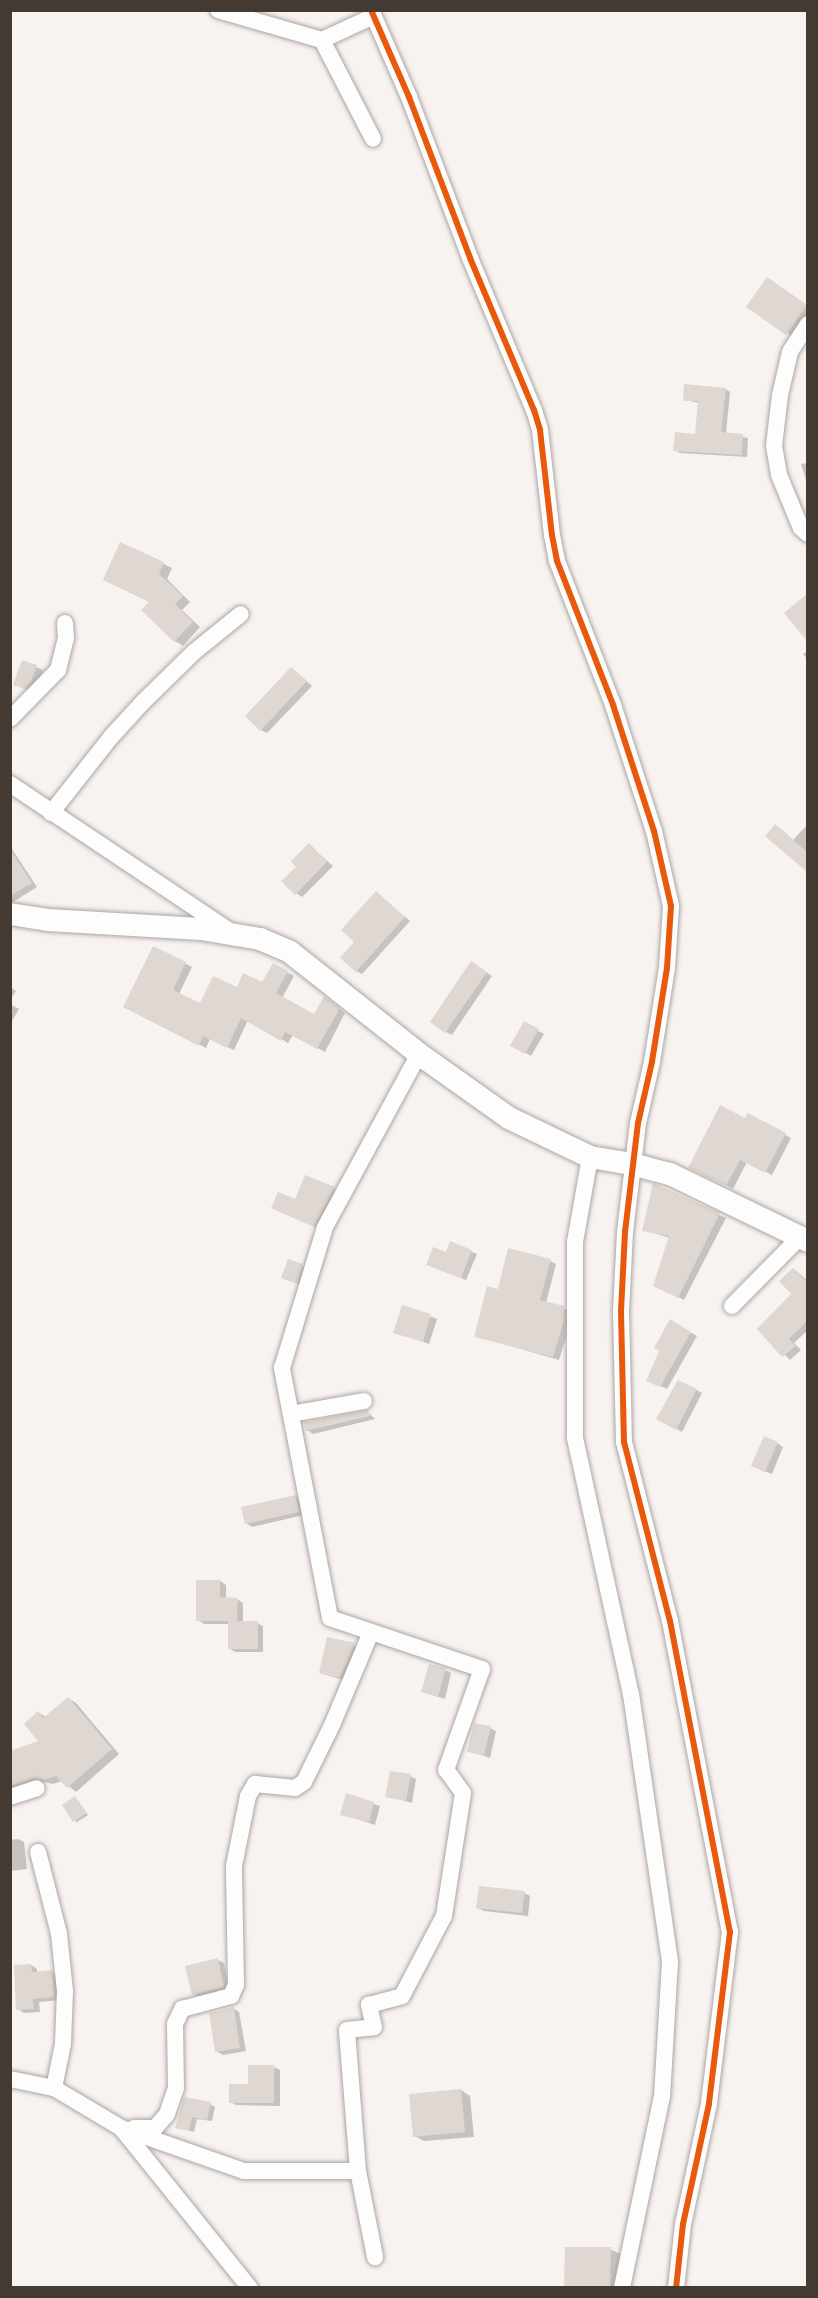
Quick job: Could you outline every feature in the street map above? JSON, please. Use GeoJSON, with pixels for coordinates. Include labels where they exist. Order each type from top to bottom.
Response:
{"type":"FeatureCollection","features":[{"type":"Feature","properties":{"kind":"street"},"geometry":{"type":"LineString","coordinates":[[218,10],[322,40],[373,13],[409,97],[470,258],[534,410],[540,430],[557,561],[613,705],[667,877],[671,906],[670,946],[628,1163],[621,1311],[624,1442],[670,1621],[730,1932],[709,2104],[683,2224],[676,2288]]}},
{"type":"Feature","properties":{"kind":"street"},"geometry":{"type":"LineString","coordinates":[[322,40],[373,139]]}},
{"type":"Feature","properties":{"kind":"street"},"geometry":{"type":"LineString","coordinates":[[807,324],[790,352],[780,395],[774,446],[779,475],[801,528],[807,534]]}},
{"type":"Feature","properties":{"kind":"street"},"geometry":{"type":"LineString","coordinates":[[51,813],[142,702],[194,652],[241,615]]}},
{"type":"Feature","properties":{"kind":"street"},"geometry":{"type":"LineString","coordinates":[[10,719],[58,670],[66,638],[65,623]]}},
{"type":"Feature","properties":{"kind":"street"},"geometry":{"type":"LineString","coordinates":[[10,784],[234,934]]}},
{"type":"Feature","properties":{"kind":"street"},"geometry":{"type":"LineString","coordinates":[[10,914],[48,920],[234,934],[260,939],[290,952],[419,1054],[509,1118],[595,1158],[628,1163],[670,1174],[803,1240],[732,1306]]}},
{"type":"Feature","properties":{"kind":"street"},"geometry":{"type":"LineString","coordinates":[[375,2257],[358,2171],[347,2030],[374,2027],[369,2005],[402,1996],[444,1916],[463,1793],[446,1770],[482,1669],[330,1618],[282,1368],[325,1227],[419,1054]]}},
{"type":"Feature","properties":{"kind":"street"},"geometry":{"type":"LineString","coordinates":[[595,1158],[575,1242],[575,1438],[631,1694],[669,1962],[662,2096],[622,2288]]}},
{"type":"Feature","properties":{"kind":"street"},"geometry":{"type":"LineString","coordinates":[[291,1414],[364,1401]]}},
{"type":"Feature","properties":{"kind":"street"},"geometry":{"type":"LineString","coordinates":[[122,2128],[155,2128],[167,2114],[176,2088],[175,2024],[182,2009],[231,1996],[236,1985],[234,1866],[248,1796],[255,1784],[295,1788],[304,1782],[332,1725],[371,1632]]}},
{"type":"Feature","properties":{"kind":"street"},"geometry":{"type":"LineString","coordinates":[[10,1797],[37,1788]]}},
{"type":"Feature","properties":{"kind":"street"},"geometry":{"type":"LineString","coordinates":[[38,1852],[59,1934],[65,1991],[63,2044],[54,2088]]}},
{"type":"Feature","properties":{"kind":"street"},"geometry":{"type":"LineString","coordinates":[[10,2079],[54,2088],[122,2128],[244,2171],[358,2171]]}},
{"type":"Feature","properties":{"kind":"street"},"geometry":{"type":"LineString","coordinates":[[122,2128],[250,2288]]}},
{"type":"Feature","properties":{"kind":"building"},"geometry":{"type":"Polygon","coordinates":[[[767,277],[807,305],[786,335],[746,307],[767,277]]]}},
{"type":"Feature","properties":{"kind":"building"},"geometry":{"type":"Polygon","coordinates":[[[684,384],[726,388],[721,432],[743,434],[742,455],[673,451],[675,432],[695,434],[698,401],[683,401],[684,384]]]}},
{"type":"Feature","properties":{"kind":"building"},"geometry":{"type":"Polygon","coordinates":[[[120,542],[164,562],[159,574],[183,596],[175,604],[193,622],[174,642],[141,610],[149,602],[103,580],[120,542]]]}},
{"type":"Feature","properties":{"kind":"building"},"geometry":{"type":"Polygon","coordinates":[[[807,594],[807,641],[784,613],[807,594]]]}},
{"type":"Feature","properties":{"kind":"building"},"geometry":{"type":"Polygon","coordinates":[[[22,660],[37,665],[31,682],[25,689],[13,685],[22,660]]]}},
{"type":"Feature","properties":{"kind":"building"},"geometry":{"type":"Polygon","coordinates":[[[291,667],[307,681],[260,731],[245,716],[291,667]]]}},
{"type":"Feature","properties":{"kind":"building"},"geometry":{"type":"Polygon","coordinates":[[[775,824],[807,852],[807,872],[765,836],[775,824]]]}},
{"type":"Feature","properties":{"kind":"building"},"geometry":{"type":"Polygon","coordinates":[[[309,843],[327,862],[295,895],[281,881],[296,867],[291,861],[309,843]]]}},
{"type":"Feature","properties":{"kind":"building"},"geometry":{"type":"Polygon","coordinates":[[[10,849],[32,883],[10,896],[10,849]]]}},
{"type":"Feature","properties":{"kind":"building"},"geometry":{"type":"Polygon","coordinates":[[[376,891],[405,917],[356,972],[340,958],[354,942],[341,930],[376,891]]]}},
{"type":"Feature","properties":{"kind":"building"},"geometry":{"type":"Polygon","coordinates":[[[153,946],[186,962],[173,990],[200,1003],[213,976],[237,987],[243,973],[262,982],[273,963],[288,971],[276,993],[314,1014],[324,996],[340,1008],[317,1049],[285,1032],[281,1041],[241,1018],[227,1048],[203,1036],[199,1046],[123,1007],[153,946]]]}},
{"type":"Feature","properties":{"kind":"building"},"geometry":{"type":"Polygon","coordinates":[[[471,961],[487,972],[445,1033],[430,1022],[471,961]]]}},
{"type":"Feature","properties":{"kind":"building"},"geometry":{"type":"Polygon","coordinates":[[[524,1021],[539,1029],[525,1054],[510,1046],[524,1021]]]}},
{"type":"Feature","properties":{"kind":"building"},"geometry":{"type":"Polygon","coordinates":[[[720,1105],[745,1118],[748,1113],[786,1133],[765,1173],[740,1160],[726,1186],[688,1168],[720,1105]]]}},
{"type":"Feature","properties":{"kind":"building"},"geometry":{"type":"Polygon","coordinates":[[[305,1175],[335,1187],[314,1227],[271,1208],[278,1192],[295,1199],[305,1175]]]}},
{"type":"Feature","properties":{"kind":"building"},"geometry":{"type":"Polygon","coordinates":[[[653,1183],[720,1213],[678,1298],[653,1286],[669,1236],[642,1231],[653,1183]]]}},
{"type":"Feature","properties":{"kind":"building"},"geometry":{"type":"Polygon","coordinates":[[[450,1241],[472,1250],[461,1278],[426,1265],[433,1247],[446,1252],[450,1241]]]}},
{"type":"Feature","properties":{"kind":"building"},"geometry":{"type":"Polygon","coordinates":[[[508,1248],[551,1259],[540,1300],[564,1306],[564,1321],[553,1357],[474,1337],[487,1286],[498,1289],[508,1248]]]}},
{"type":"Feature","properties":{"kind":"building"},"geometry":{"type":"Polygon","coordinates":[[[288,1259],[303,1264],[297,1284],[281,1278],[288,1259]]]}},
{"type":"Feature","properties":{"kind":"building"},"geometry":{"type":"Polygon","coordinates":[[[793,1268],[805,1280],[807,1278],[807,1321],[789,1339],[796,1346],[782,1357],[757,1329],[791,1294],[779,1281],[793,1268]]]}},
{"type":"Feature","properties":{"kind":"building"},"geometry":{"type":"Polygon","coordinates":[[[402,1305],[431,1314],[423,1342],[393,1333],[402,1305]]]}},
{"type":"Feature","properties":{"kind":"building"},"geometry":{"type":"Polygon","coordinates":[[[670,1319],[691,1332],[660,1387],[646,1381],[659,1351],[654,1348],[670,1319]]]}},
{"type":"Feature","properties":{"kind":"building"},"geometry":{"type":"Polygon","coordinates":[[[678,1380],[697,1389],[676,1430],[656,1419],[678,1380]]]}},
{"type":"Feature","properties":{"kind":"building"},"geometry":{"type":"Polygon","coordinates":[[[368,1410],[370,1416],[306,1431],[304,1422],[368,1410]]]}},
{"type":"Feature","properties":{"kind":"building"},"geometry":{"type":"Polygon","coordinates":[[[764,1436],[778,1442],[765,1472],[751,1466],[764,1436]]]}},
{"type":"Feature","properties":{"kind":"building"},"geometry":{"type":"Polygon","coordinates":[[[296,1495],[299,1512],[245,1524],[241,1507],[296,1495]]]}},
{"type":"Feature","properties":{"kind":"building"},"geometry":{"type":"Polygon","coordinates":[[[196,1580],[220,1580],[220,1597],[238,1598],[237,1621],[258,1621],[258,1649],[228,1649],[228,1621],[196,1621],[196,1580]]]}},
{"type":"Feature","properties":{"kind":"building"},"geometry":{"type":"Polygon","coordinates":[[[327,1637],[355,1643],[340,1678],[319,1673],[327,1637]]]}},
{"type":"Feature","properties":{"kind":"building"},"geometry":{"type":"Polygon","coordinates":[[[429,1664],[446,1668],[438,1697],[421,1692],[429,1664]]]}},
{"type":"Feature","properties":{"kind":"building"},"geometry":{"type":"Polygon","coordinates":[[[68,1697],[112,1749],[67,1788],[56,1776],[44,1780],[34,1778],[10,1786],[10,1751],[38,1741],[24,1724],[38,1711],[43,1718],[68,1697]]]}},
{"type":"Feature","properties":{"kind":"building"},"geometry":{"type":"Polygon","coordinates":[[[474,1723],[491,1726],[484,1755],[467,1752],[474,1723]]]}},
{"type":"Feature","properties":{"kind":"building"},"geometry":{"type":"Polygon","coordinates":[[[390,1771],[411,1774],[406,1801],[385,1797],[390,1771]]]}},
{"type":"Feature","properties":{"kind":"building"},"geometry":{"type":"Polygon","coordinates":[[[346,1793],[374,1802],[369,1822],[340,1815],[346,1793]]]}},
{"type":"Feature","properties":{"kind":"building"},"geometry":{"type":"Polygon","coordinates":[[[75,1796],[87,1813],[73,1822],[62,1805],[75,1796]]]}},
{"type":"Feature","properties":{"kind":"building"},"geometry":{"type":"Polygon","coordinates":[[[479,1886],[525,1891],[522,1913],[476,1908],[479,1886]]]}},
{"type":"Feature","properties":{"kind":"building"},"geometry":{"type":"Polygon","coordinates":[[[218,1958],[224,1987],[192,1995],[185,1966],[218,1958]]]}},
{"type":"Feature","properties":{"kind":"building"},"geometry":{"type":"Polygon","coordinates":[[[31,1964],[32,1972],[52,1970],[54,1997],[33,1999],[34,2009],[16,2010],[14,1965],[31,1964]]]}},
{"type":"Feature","properties":{"kind":"building"},"geometry":{"type":"Polygon","coordinates":[[[234,2007],[240,2048],[215,2052],[209,2013],[234,2007]]]}},
{"type":"Feature","properties":{"kind":"building"},"geometry":{"type":"Polygon","coordinates":[[[248,2065],[274,2065],[274,2103],[229,2103],[229,2084],[248,2084],[248,2065]]]}},
{"type":"Feature","properties":{"kind":"building"},"geometry":{"type":"Polygon","coordinates":[[[461,2089],[465,2132],[413,2137],[409,2094],[461,2089]]]}},
{"type":"Feature","properties":{"kind":"building"},"geometry":{"type":"Polygon","coordinates":[[[184,2097],[211,2102],[207,2120],[192,2117],[189,2131],[175,2128],[184,2097]]]}},
{"type":"Feature","properties":{"kind":"building"},"geometry":{"type":"Polygon","coordinates":[[[565,2247],[611,2247],[610,2288],[564,2288],[565,2247]]]}},
{"type":"Feature","properties":{"kind":"cycle path"},"geometry":{"type":"LineString","coordinates":[[371,10],[409,97],[470,258],[534,410],[540,430],[557,561],[613,705],[654,831],[671,906],[667,968],[652,1062],[638,1123],[625,1232],[621,1311],[624,1442],[670,1621],[730,1932],[709,2104],[683,2224],[676,2288]]}}]}
